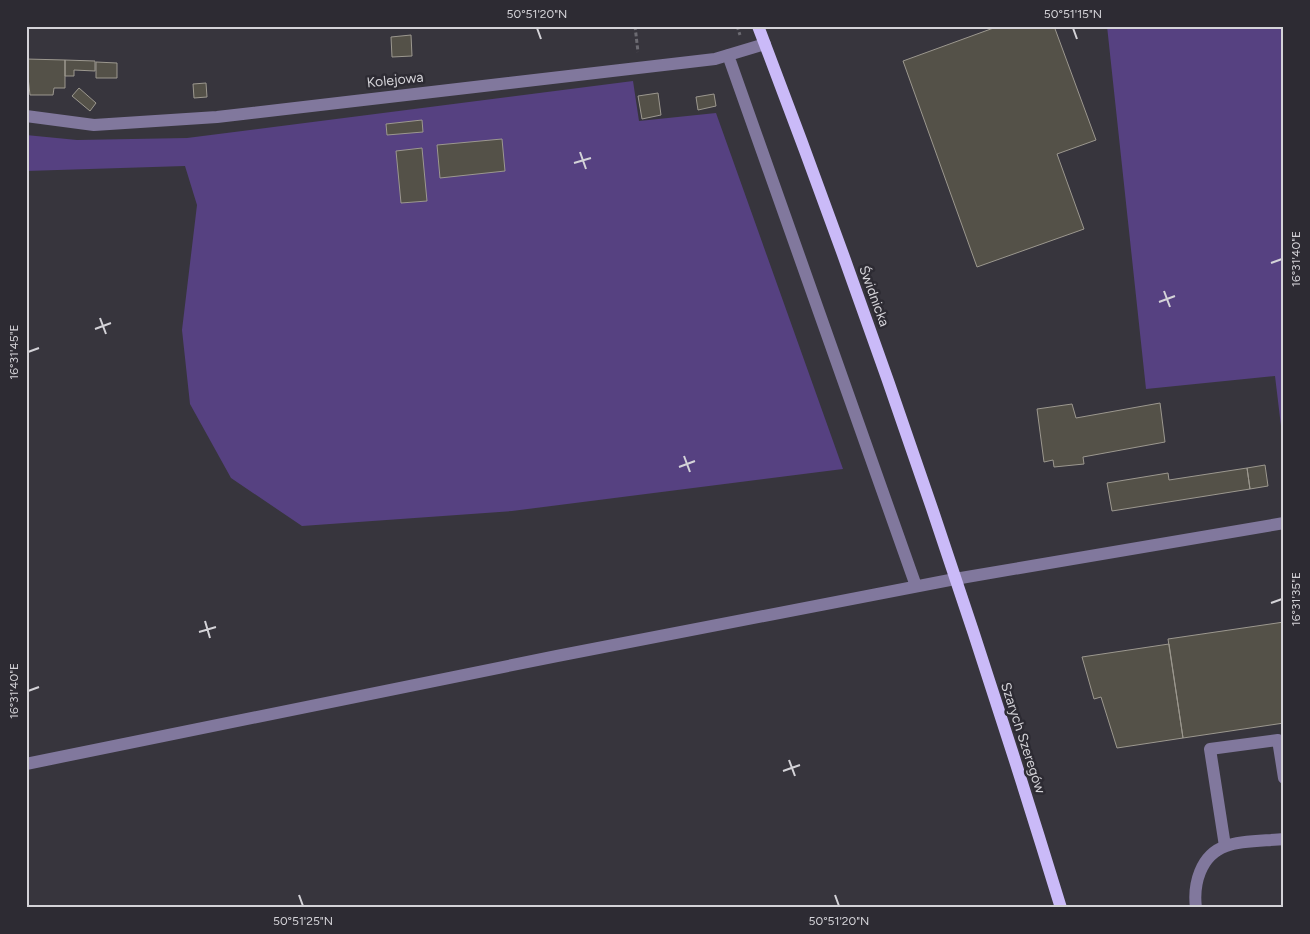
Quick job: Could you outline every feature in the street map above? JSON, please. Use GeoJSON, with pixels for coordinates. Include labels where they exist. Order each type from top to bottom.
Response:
{"type":"FeatureCollection","features":[{"type":"Feature","properties":{"kind":"main road","name":"Świdnicka"},"geometry":{"type":"LineString","coordinates":[[758,26],[874,341],[955,579]]}},
{"type":"Feature","properties":{"kind":"main road","name":"Szarych Szeregów"},"geometry":{"type":"LineString","coordinates":[[955,579],[1061,908]]}},
{"type":"Feature","properties":{"kind":"street","name":"Kolejowa"},"geometry":{"type":"LineString","coordinates":[[26,116],[94,126],[217,117],[715,59],[765,44]]}},
{"type":"Feature","properties":{"kind":"street"},"geometry":{"type":"LineString","coordinates":[[728,55],[916,586]]}},
{"type":"Feature","properties":{"kind":"street"},"geometry":{"type":"LineString","coordinates":[[26,764],[557,656],[916,586],[1284,523]]}},
{"type":"Feature","properties":{"kind":"street"},"geometry":{"type":"LineString","coordinates":[[1225,846],[1210,749],[1278,740],[1284,778]]}},
{"type":"Feature","properties":{"kind":"street"},"geometry":{"type":"LineString","coordinates":[[1196,908],[1194,890],[1204,862],[1225,846],[1284,839]]}},
{"type":"Feature","properties":{"kind":"path"},"geometry":{"type":"LineString","coordinates":[[635,26],[640,67]]}},
{"type":"Feature","properties":{"kind":"shaded area"},"geometry":{"type":"Polygon","coordinates":[[[1107,26],[1284,26],[1284,451],[1275,376],[1146,389],[1107,26]]]}},
{"type":"Feature","properties":{"kind":"shaded area"},"geometry":{"type":"Polygon","coordinates":[[[633,81],[639,121],[716,113],[843,469],[512,511],[302,526],[231,478],[190,404],[182,330],[197,205],[185,166],[26,171],[26,135],[77,140],[187,138],[633,81]]]}},
{"type":"Feature","properties":{"kind":"building"},"geometry":{"type":"Polygon","coordinates":[[[999,26],[1054,26],[1096,140],[1057,154],[1084,229],[977,267],[903,61],[999,26]]]}},
{"type":"Feature","properties":{"kind":"building"},"geometry":{"type":"Polygon","coordinates":[[[411,35],[412,56],[392,57],[391,37],[411,35]]]}},
{"type":"Feature","properties":{"kind":"building"},"geometry":{"type":"Polygon","coordinates":[[[26,59],[65,60],[65,88],[54,88],[53,95],[30,95],[26,59]]]}},
{"type":"Feature","properties":{"kind":"building"},"geometry":{"type":"Polygon","coordinates":[[[65,60],[95,61],[95,71],[74,70],[74,76],[65,76],[65,60]]]}},
{"type":"Feature","properties":{"kind":"building"},"geometry":{"type":"Polygon","coordinates":[[[96,62],[117,63],[117,78],[96,78],[96,62]]]}},
{"type":"Feature","properties":{"kind":"building"},"geometry":{"type":"Polygon","coordinates":[[[206,83],[207,97],[194,98],[193,84],[206,83]]]}},
{"type":"Feature","properties":{"kind":"building"},"geometry":{"type":"Polygon","coordinates":[[[79,88],[96,103],[90,111],[72,96],[79,88]]]}},
{"type":"Feature","properties":{"kind":"building"},"geometry":{"type":"Polygon","coordinates":[[[658,93],[661,115],[642,119],[638,96],[658,93]]]}},
{"type":"Feature","properties":{"kind":"building"},"geometry":{"type":"Polygon","coordinates":[[[714,94],[716,106],[698,110],[696,97],[714,94]]]}},
{"type":"Feature","properties":{"kind":"building"},"geometry":{"type":"Polygon","coordinates":[[[422,120],[423,132],[387,135],[386,124],[422,120]]]}},
{"type":"Feature","properties":{"kind":"building"},"geometry":{"type":"Polygon","coordinates":[[[502,139],[505,171],[440,178],[437,145],[502,139]]]}},
{"type":"Feature","properties":{"kind":"building"},"geometry":{"type":"Polygon","coordinates":[[[422,148],[427,201],[401,203],[396,151],[422,148]]]}},
{"type":"Feature","properties":{"kind":"building"},"geometry":{"type":"Polygon","coordinates":[[[1160,403],[1165,442],[1083,457],[1084,464],[1054,467],[1053,460],[1044,462],[1037,409],[1072,404],[1076,418],[1160,403]]]}},
{"type":"Feature","properties":{"kind":"building"},"geometry":{"type":"Polygon","coordinates":[[[1265,465],[1268,486],[1250,489],[1247,468],[1265,465]]]}},
{"type":"Feature","properties":{"kind":"building"},"geometry":{"type":"Polygon","coordinates":[[[1247,468],[1250,489],[1112,511],[1107,483],[1168,473],[1169,480],[1247,468]]]}},
{"type":"Feature","properties":{"kind":"building"},"geometry":{"type":"Polygon","coordinates":[[[1284,622],[1284,723],[1183,738],[1168,639],[1284,622]]]}},
{"type":"Feature","properties":{"kind":"building"},"geometry":{"type":"Polygon","coordinates":[[[1169,644],[1183,738],[1117,748],[1101,697],[1094,699],[1082,657],[1169,644]]]}}]}
